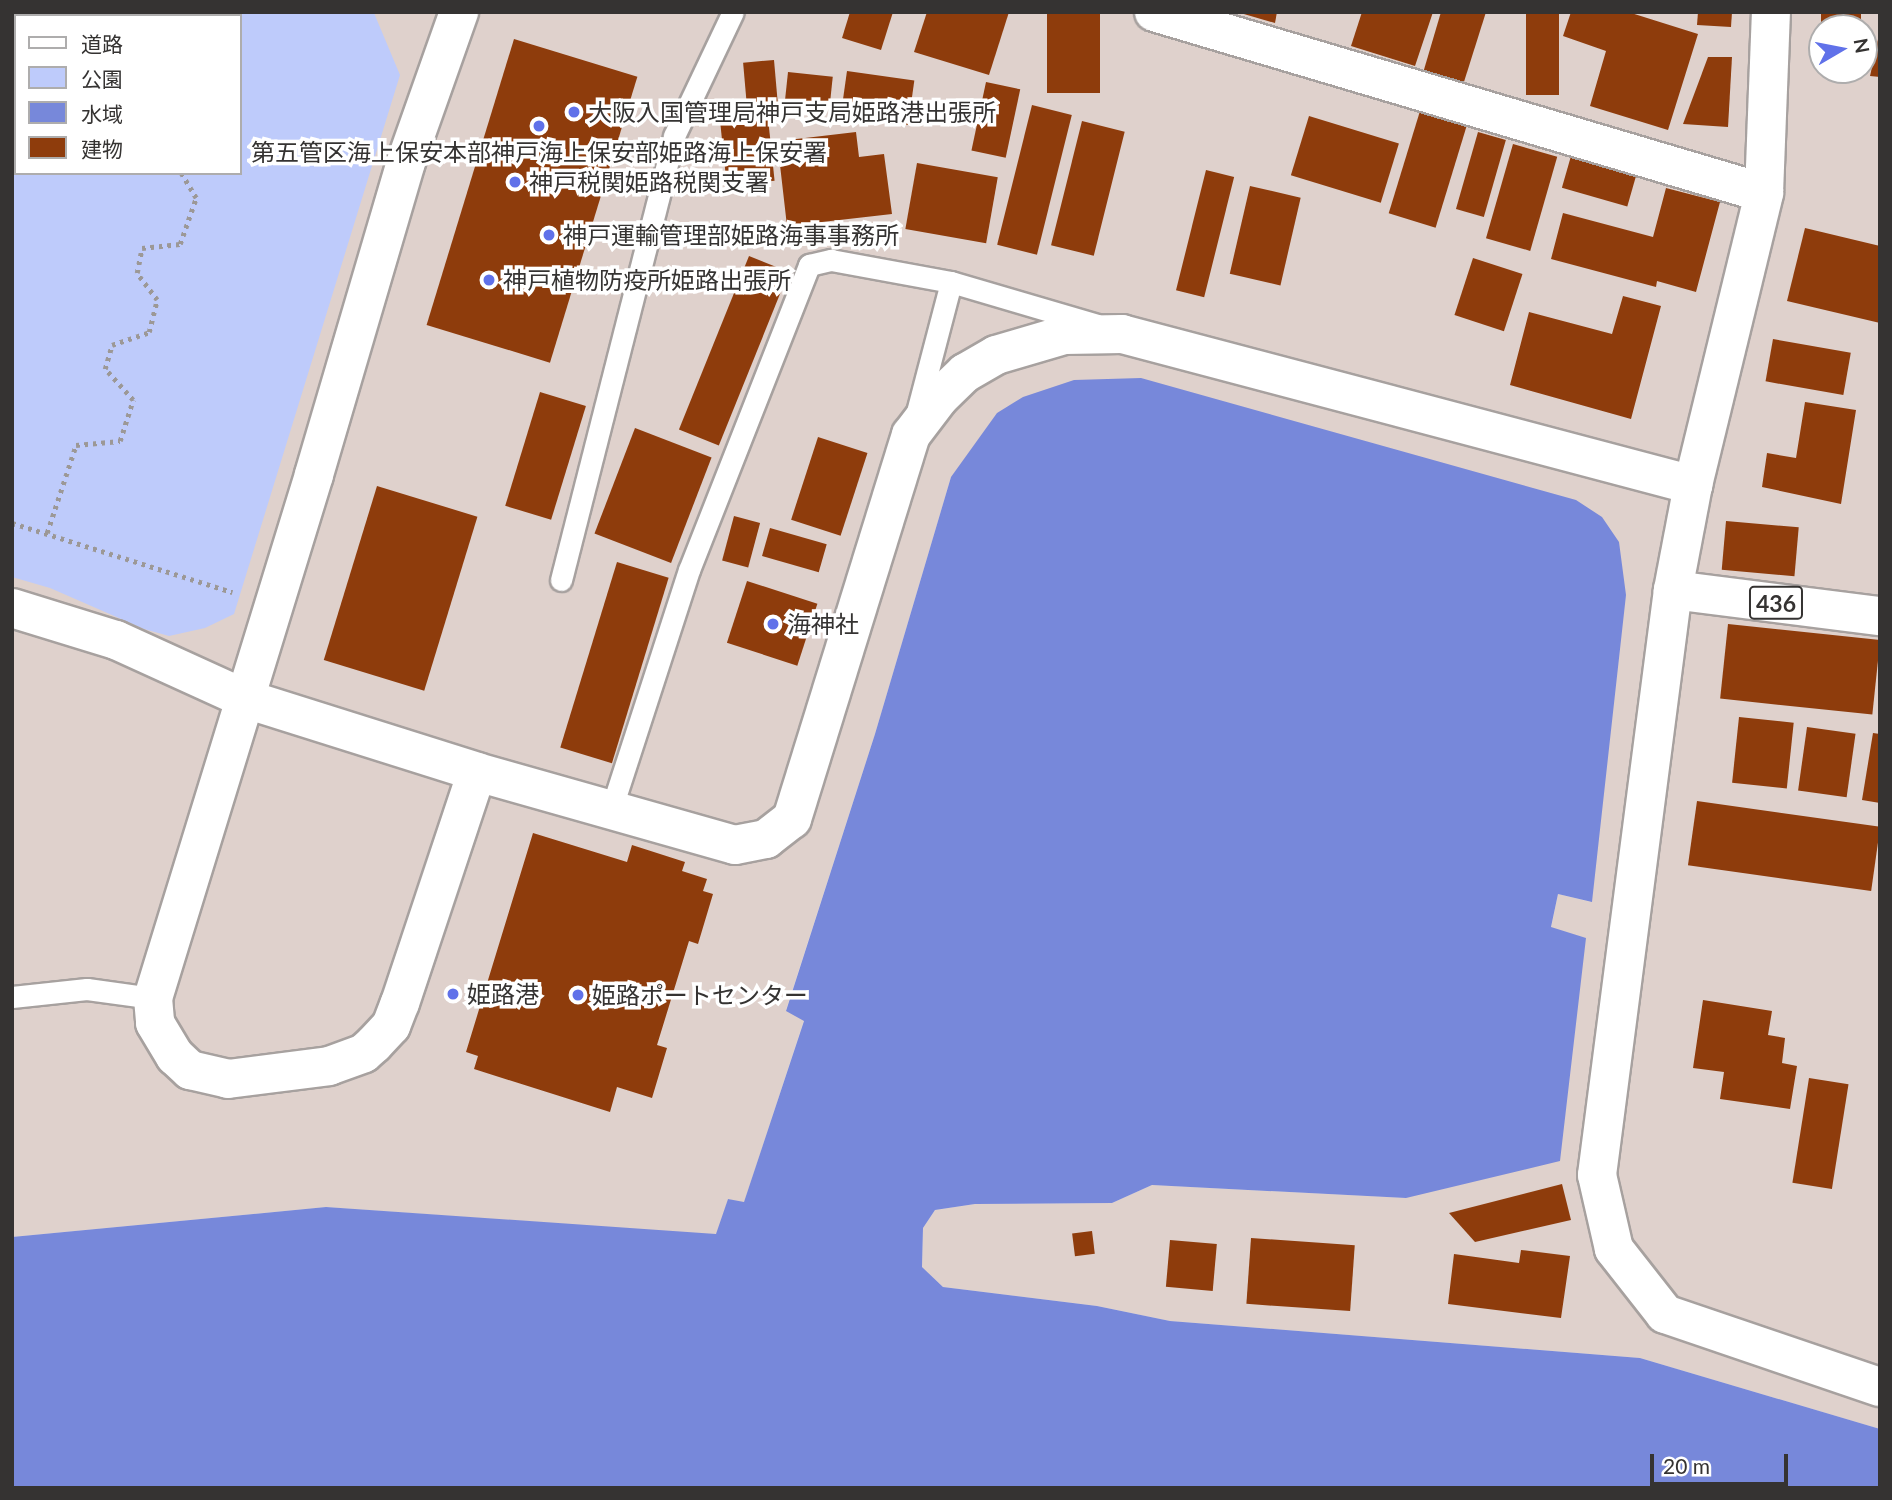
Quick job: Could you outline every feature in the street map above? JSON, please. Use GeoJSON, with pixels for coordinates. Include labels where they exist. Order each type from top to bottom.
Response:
{"type":"FeatureCollection","features":[{"type":"Feature","properties":{"kind":"main road"},"geometry":{"type":"LineString","coordinates":[[1154,12],[1764,193]]}},
{"type":"Feature","properties":{"kind":"main road"},"geometry":{"type":"LineString","coordinates":[[1771,12],[1764,193],[1693,485],[1673,590],[1597,1175],[1614,1249],[1665,1314],[1880,1387]]}},
{"type":"Feature","properties":{"kind":"main road"},"geometry":{"type":"LineString","coordinates":[[453,14],[153,998],[155,1023],[162,1039],[190,1070],[228,1079],[329,1066],[364,1053],[391,1026],[477,772]]}},
{"type":"Feature","properties":{"kind":"main road"},"geometry":{"type":"LineString","coordinates":[[12,608],[116,640],[243,698],[477,772],[735,845],[766,839],[792,819],[911,435],[940,397],[965,373],[996,355],[1064,335],[1122,334],[1693,485]]}},
{"type":"Feature","properties":{"kind":"main road","name":"436"},"geometry":{"type":"LineString","coordinates":[[1673,590],[1880,616]]}},
{"type":"Feature","properties":{"kind":"lane"},"geometry":{"type":"LineString","coordinates":[[561,580],[674,136],[733,12]]}},
{"type":"Feature","properties":{"kind":"lane"},"geometry":{"type":"LineString","coordinates":[[611,810],[689,570],[809,265],[831,260],[951,282],[1050,309],[1122,334]]}},
{"type":"Feature","properties":{"kind":"lane"},"geometry":{"type":"LineString","coordinates":[[911,435],[951,282]]}},
{"type":"Feature","properties":{"kind":"lane"},"geometry":{"type":"LineString","coordinates":[[12,997],[87,989],[153,998]]}},
{"type":"Feature","properties":{"kind":"path"},"geometry":{"type":"LineString","coordinates":[[47,533],[76,445],[120,441],[134,400],[105,369],[112,345],[149,332],[157,300],[138,273],[142,248],[180,244],[196,198],[182,175]]}},
{"type":"Feature","properties":{"kind":"path"},"geometry":{"type":"LineString","coordinates":[[12,523],[232,592]]}},
{"type":"Feature","properties":{"kind":"shaded area"},"geometry":{"type":"Polygon","coordinates":[[[12,12],[1880,12],[1880,1429],[1640,1358],[1170,1321],[1097,1306],[943,1287],[922,1267],[923,1228],[935,1210],[975,1204],[1112,1203],[1152,1185],[1406,1198],[1551,928],[1558,894],[1591,902],[951,477],[875,734],[786,1010],[804,1020],[744,1203],[728,1199],[717,1235],[326,1207],[12,1237],[12,12]]]}},
{"type":"Feature","properties":{"kind":"green space"},"geometry":{"type":"Polygon","coordinates":[[[12,12],[374,13],[400,75],[234,614],[205,628],[169,636],[144,629],[50,588],[12,577],[12,12]]]}},
{"type":"Feature","properties":{"kind":"water"},"geometry":{"type":"Polygon","coordinates":[[[1141,378],[1576,500],[1602,517],[1619,542],[1626,595],[1592,902],[1558,894],[1551,927],[1586,938],[1560,1161],[1406,1198],[1152,1185],[1112,1203],[975,1204],[935,1210],[923,1228],[922,1267],[943,1287],[1097,1306],[1170,1321],[1640,1358],[1880,1429],[1880,1488],[12,1488],[12,1237],[326,1207],[716,1234],[728,1199],[744,1202],[804,1021],[786,1011],[875,734],[951,477],[997,413],[1023,397],[1074,380],[1141,378]]]}},
{"type":"Feature","properties":{"kind":"building"},"geometry":{"type":"Polygon","coordinates":[[[850,12],[893,12],[881,50],[842,38],[850,12]]]}},
{"type":"Feature","properties":{"kind":"building"},"geometry":{"type":"Polygon","coordinates":[[[927,12],[1009,12],[989,75],[914,52],[927,12]]]}},
{"type":"Feature","properties":{"kind":"building"},"geometry":{"type":"Polygon","coordinates":[[[1047,12],[1100,12],[1100,93],[1047,93],[1047,12]]]}},
{"type":"Feature","properties":{"kind":"building"},"geometry":{"type":"Polygon","coordinates":[[[1237,12],[1277,12],[1275,23],[1237,12]]]}},
{"type":"Feature","properties":{"kind":"building"},"geometry":{"type":"Polygon","coordinates":[[[1362,12],[1433,12],[1415,66],[1351,46],[1362,12]]]}},
{"type":"Feature","properties":{"kind":"building"},"geometry":{"type":"Polygon","coordinates":[[[1441,12],[1486,12],[1463,85],[1423,73],[1441,12]]]}},
{"type":"Feature","properties":{"kind":"building"},"geometry":{"type":"Polygon","coordinates":[[[1526,12],[1559,12],[1559,95],[1526,95],[1526,12]]]}},
{"type":"Feature","properties":{"kind":"building"},"geometry":{"type":"Polygon","coordinates":[[[1571,12],[1628,12],[1698,34],[1668,130],[1590,106],[1606,51],[1563,36],[1571,12]]]}},
{"type":"Feature","properties":{"kind":"building"},"geometry":{"type":"Polygon","coordinates":[[[1698,12],[1732,12],[1731,27],[1697,25],[1698,12]]]}},
{"type":"Feature","properties":{"kind":"building"},"geometry":{"type":"Polygon","coordinates":[[[1821,12],[1861,12],[1861,14],[1821,12]]]}},
{"type":"Feature","properties":{"kind":"building"},"geometry":{"type":"Polygon","coordinates":[[[1879,35],[1880,77],[1878,77],[1879,35]]]}},
{"type":"Feature","properties":{"kind":"building"},"geometry":{"type":"Polygon","coordinates":[[[514,39],[637,77],[550,363],[427,325],[514,39]]]}},
{"type":"Feature","properties":{"kind":"building"},"geometry":{"type":"Polygon","coordinates":[[[1708,57],[1732,57],[1728,127],[1683,124],[1708,57]]]}},
{"type":"Feature","properties":{"kind":"building"},"geometry":{"type":"Polygon","coordinates":[[[774,60],[778,109],[747,112],[743,63],[774,60]]]}},
{"type":"Feature","properties":{"kind":"building"},"geometry":{"type":"Polygon","coordinates":[[[847,71],[914,80],[908,125],[841,116],[847,71]]]}},
{"type":"Feature","properties":{"kind":"building"},"geometry":{"type":"Polygon","coordinates":[[[788,72],[833,77],[829,109],[785,104],[788,72]]]}},
{"type":"Feature","properties":{"kind":"building"},"geometry":{"type":"Polygon","coordinates":[[[986,82],[1020,89],[1006,158],[971,150],[986,82]]]}},
{"type":"Feature","properties":{"kind":"building"},"geometry":{"type":"Polygon","coordinates":[[[1032,105],[1072,115],[1037,255],[997,245],[1032,105]]]}},
{"type":"Feature","properties":{"kind":"building"},"geometry":{"type":"Polygon","coordinates":[[[1420,111],[1467,125],[1436,228],[1389,213],[1420,111]]]}},
{"type":"Feature","properties":{"kind":"building"},"geometry":{"type":"Polygon","coordinates":[[[1309,116],[1399,143],[1381,203],[1291,175],[1309,116]]]}},
{"type":"Feature","properties":{"kind":"building"},"geometry":{"type":"Polygon","coordinates":[[[768,118],[775,181],[727,186],[720,123],[768,118]]]}},
{"type":"Feature","properties":{"kind":"building"},"geometry":{"type":"Polygon","coordinates":[[[1082,121],[1125,132],[1094,256],[1051,245],[1082,121]]]}},
{"type":"Feature","properties":{"kind":"building"},"geometry":{"type":"Polygon","coordinates":[[[856,132],[859,157],[884,154],[892,214],[787,226],[780,165],[791,164],[788,140],[856,132]]]}},
{"type":"Feature","properties":{"kind":"building"},"geometry":{"type":"Polygon","coordinates":[[[1478,132],[1506,140],[1484,217],[1456,209],[1478,132]]]}},
{"type":"Feature","properties":{"kind":"building"},"geometry":{"type":"Polygon","coordinates":[[[1513,144],[1557,157],[1530,251],[1486,238],[1513,144]]]}},
{"type":"Feature","properties":{"kind":"building"},"geometry":{"type":"Polygon","coordinates":[[[1571,156],[1636,175],[1627,206],[1562,188],[1571,156]]]}},
{"type":"Feature","properties":{"kind":"building"},"geometry":{"type":"Polygon","coordinates":[[[917,163],[998,177],[986,243],[905,229],[917,163]]]}},
{"type":"Feature","properties":{"kind":"building"},"geometry":{"type":"Polygon","coordinates":[[[1206,170],[1234,177],[1204,297],[1176,290],[1206,170]]]}},
{"type":"Feature","properties":{"kind":"building"},"geometry":{"type":"Polygon","coordinates":[[[1250,186],[1301,198],[1280,285],[1230,274],[1250,186]]]}},
{"type":"Feature","properties":{"kind":"building"},"geometry":{"type":"Polygon","coordinates":[[[1666,188],[1720,202],[1696,292],[1657,281],[1656,287],[1551,259],[1563,213],[1653,237],[1666,188]]]}},
{"type":"Feature","properties":{"kind":"building"},"geometry":{"type":"Polygon","coordinates":[[[1805,228],[1880,246],[1880,323],[1787,301],[1805,228]]]}},
{"type":"Feature","properties":{"kind":"building"},"geometry":{"type":"Polygon","coordinates":[[[749,256],[789,272],[719,445],[679,429],[749,256]]]}},
{"type":"Feature","properties":{"kind":"building"},"geometry":{"type":"Polygon","coordinates":[[[1473,258],[1522,274],[1504,331],[1454,315],[1473,258]]]}},
{"type":"Feature","properties":{"kind":"building"},"geometry":{"type":"Polygon","coordinates":[[[1623,296],[1661,306],[1631,419],[1510,385],[1529,312],[1612,334],[1623,296]]]}},
{"type":"Feature","properties":{"kind":"building"},"geometry":{"type":"Polygon","coordinates":[[[1773,339],[1851,353],[1843,395],[1766,381],[1773,339]]]}},
{"type":"Feature","properties":{"kind":"building"},"geometry":{"type":"Polygon","coordinates":[[[540,392],[586,406],[551,520],[505,506],[540,392]]]}},
{"type":"Feature","properties":{"kind":"building"},"geometry":{"type":"Polygon","coordinates":[[[1805,402],[1856,410],[1841,504],[1762,487],[1767,453],[1796,458],[1805,402]]]}},
{"type":"Feature","properties":{"kind":"building"},"geometry":{"type":"Polygon","coordinates":[[[635,428],[712,457],[671,563],[595,533],[635,428]]]}},
{"type":"Feature","properties":{"kind":"building"},"geometry":{"type":"Polygon","coordinates":[[[818,437],[867,453],[841,536],[791,520],[818,437]]]}},
{"type":"Feature","properties":{"kind":"building"},"geometry":{"type":"Polygon","coordinates":[[[377,486],[477,517],[424,691],[324,660],[377,486]]]}},
{"type":"Feature","properties":{"kind":"building"},"geometry":{"type":"Polygon","coordinates":[[[734,516],[760,523],[748,567],[722,560],[734,516]]]}},
{"type":"Feature","properties":{"kind":"building"},"geometry":{"type":"Polygon","coordinates":[[[1726,521],[1799,527],[1794,576],[1722,570],[1726,521]]]}},
{"type":"Feature","properties":{"kind":"building"},"geometry":{"type":"Polygon","coordinates":[[[770,528],[827,544],[819,572],[762,556],[770,528]]]}},
{"type":"Feature","properties":{"kind":"building"},"geometry":{"type":"Polygon","coordinates":[[[617,562],[669,578],[612,763],[560,748],[617,562]]]}},
{"type":"Feature","properties":{"kind":"building","name":"海神社"},"geometry":{"type":"Polygon","coordinates":[[[747,581],[817,604],[797,666],[727,643],[747,581]]]}},
{"type":"Feature","properties":{"kind":"building"},"geometry":{"type":"Polygon","coordinates":[[[1728,624],[1880,640],[1872,715],[1720,699],[1728,624]]]}},
{"type":"Feature","properties":{"kind":"building"},"geometry":{"type":"Polygon","coordinates":[[[1739,717],[1794,723],[1787,788],[1732,783],[1739,717]]]}},
{"type":"Feature","properties":{"kind":"building"},"geometry":{"type":"Polygon","coordinates":[[[1807,727],[1856,734],[1847,797],[1798,790],[1807,727]]]}},
{"type":"Feature","properties":{"kind":"building"},"geometry":{"type":"Polygon","coordinates":[[[1873,733],[1880,734],[1880,803],[1862,800],[1873,733]]]}},
{"type":"Feature","properties":{"kind":"building"},"geometry":{"type":"Polygon","coordinates":[[[1697,801],[1880,827],[1871,891],[1688,865],[1697,801]]]}},
{"type":"Feature","properties":{"kind":"building","name":"姫路ポートセンター"},"geometry":{"type":"Polygon","coordinates":[[[533,833],[627,862],[632,845],[685,862],[682,871],[707,879],[703,891],[713,894],[698,944],[689,941],[657,1045],[667,1048],[652,1098],[617,1087],[610,1112],[474,1069],[478,1056],[466,1052],[533,833]]]}},
{"type":"Feature","properties":{"kind":"building"},"geometry":{"type":"Polygon","coordinates":[[[1703,1000],[1772,1011],[1768,1035],[1785,1038],[1782,1063],[1797,1066],[1790,1109],[1720,1099],[1724,1072],[1693,1068],[1703,1000]]]}},
{"type":"Feature","properties":{"kind":"building"},"geometry":{"type":"Polygon","coordinates":[[[1809,1078],[1849,1084],[1832,1189],[1792,1183],[1809,1078]]]}},
{"type":"Feature","properties":{"kind":"building"},"geometry":{"type":"Polygon","coordinates":[[[1562,1184],[1571,1220],[1475,1242],[1449,1213],[1562,1184]]]}},
{"type":"Feature","properties":{"kind":"building"},"geometry":{"type":"Polygon","coordinates":[[[1092,1231],[1095,1254],[1075,1256],[1072,1233],[1092,1231]]]}},
{"type":"Feature","properties":{"kind":"building"},"geometry":{"type":"Polygon","coordinates":[[[1251,1238],[1355,1245],[1350,1311],[1246,1304],[1251,1238]]]}},
{"type":"Feature","properties":{"kind":"building"},"geometry":{"type":"Polygon","coordinates":[[[1170,1240],[1217,1244],[1213,1291],[1166,1287],[1170,1240]]]}},
{"type":"Feature","properties":{"kind":"building"},"geometry":{"type":"Polygon","coordinates":[[[1521,1250],[1570,1256],[1561,1318],[1448,1304],[1454,1254],[1519,1263],[1521,1250]]]}},
{"type":"Feature","properties":{"kind":"place","name":"大阪入国管理局神戸支局姫路港出張所"},"geometry":{"type":"Point","coordinates":[574,112]}},
{"type":"Feature","properties":{"kind":"place","name":"第五管区海上保安本部神戸海上保安部姫路海上保安署"},"geometry":{"type":"Point","coordinates":[539,126]}},
{"type":"Feature","properties":{"kind":"place","name":"神戸税関姫路税関支署"},"geometry":{"type":"Point","coordinates":[515,182]}},
{"type":"Feature","properties":{"kind":"place","name":"神戸運輸管理部姫路海事事務所"},"geometry":{"type":"Point","coordinates":[549,235]}},
{"type":"Feature","properties":{"kind":"place","name":"神戸植物防疫所姫路出張所"},"geometry":{"type":"Point","coordinates":[489,280]}},
{"type":"Feature","properties":{"kind":"place","name":"海神社"},"geometry":{"type":"Point","coordinates":[773,624]}},
{"type":"Feature","properties":{"kind":"place","name":"姫路港"},"geometry":{"type":"Point","coordinates":[453,994]}},
{"type":"Feature","properties":{"kind":"place","name":"姫路ポートセンター"},"geometry":{"type":"Point","coordinates":[578,995]}}]}
